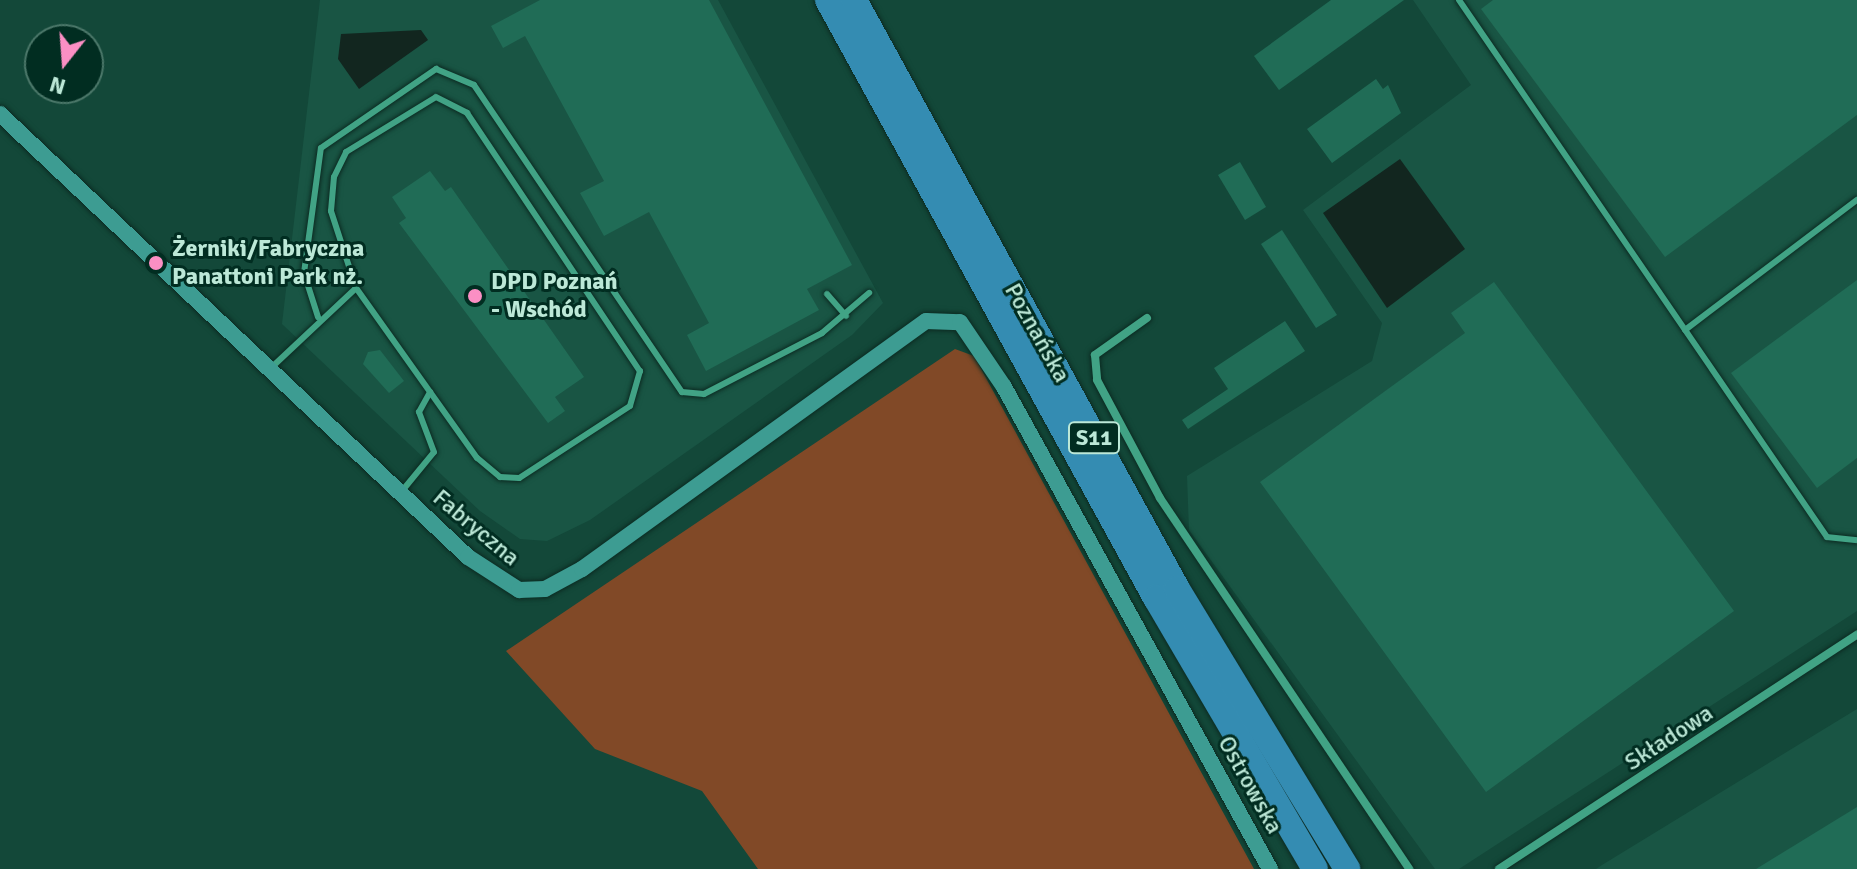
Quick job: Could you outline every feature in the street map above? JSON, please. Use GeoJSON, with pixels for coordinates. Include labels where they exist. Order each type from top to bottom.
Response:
{"type":"FeatureCollection","features":[{"type":"Feature","properties":{"kind":"highway","name":"Poznańska"},"geometry":{"type":"LineString","coordinates":[[828,0],[1156,598],[1315,869]]}},
{"type":"Feature","properties":{"kind":"highway","name":"Poznańska"},"geometry":{"type":"LineString","coordinates":[[854,0],[1177,589],[1347,869]]}},
{"type":"Feature","properties":{"kind":"street","name":"Fabryczna"},"geometry":{"type":"LineString","coordinates":[[0,114],[399,493],[492,577],[537,591],[595,561],[926,321],[960,322],[1004,387]]}},
{"type":"Feature","properties":{"kind":"street"},"geometry":{"type":"LineString","coordinates":[[1147,318],[1095,355],[1097,380],[1160,498],[1409,869]]}},
{"type":"Feature","properties":{"kind":"street","name":"Ostrowska"},"geometry":{"type":"LineString","coordinates":[[1004,387],[1270,869]]}},
{"type":"Feature","properties":{"kind":"street","name":"Składowa"},"geometry":{"type":"LineString","coordinates":[[1499,869],[1857,635]]}},
{"type":"Feature","properties":{"kind":"lane"},"geometry":{"type":"LineString","coordinates":[[1459,0],[1827,537],[1857,540]]}},
{"type":"Feature","properties":{"kind":"lane"},"geometry":{"type":"LineString","coordinates":[[318,317],[304,273],[321,148],[436,69],[474,85],[682,392],[704,394],[846,316],[869,293]]}},
{"type":"Feature","properties":{"kind":"lane"},"geometry":{"type":"LineString","coordinates":[[420,102],[456,102],[632,351],[641,385],[624,411],[519,478],[484,465],[356,288],[330,205],[339,163],[420,102]]}},
{"type":"Feature","properties":{"kind":"lane"},"geometry":{"type":"LineString","coordinates":[[1685,330],[1857,200]]}},
{"type":"Feature","properties":{"kind":"lane"},"geometry":{"type":"LineString","coordinates":[[269,370],[318,317],[356,288]]}},
{"type":"Feature","properties":{"kind":"lane"},"geometry":{"type":"LineString","coordinates":[[827,294],[846,316]]}},
{"type":"Feature","properties":{"kind":"lane"},"geometry":{"type":"LineString","coordinates":[[399,493],[434,452],[419,412],[430,392]]}},
{"type":"Feature","properties":{"kind":"shaded area"},"geometry":{"type":"Polygon","coordinates":[[[320,0],[718,0],[883,303],[852,335],[590,520],[547,541],[520,539],[480,511],[282,324],[320,0]]]}},
{"type":"Feature","properties":{"kind":"shaded area"},"geometry":{"type":"Polygon","coordinates":[[[1413,0],[1857,0],[1857,611],[1459,869],[1435,869],[1189,530],[1187,476],[1372,361],[1382,323],[1303,210],[1471,85],[1413,0]]]}},
{"type":"Feature","properties":{"kind":"shaded area"},"geometry":{"type":"Polygon","coordinates":[[[421,30],[428,40],[359,89],[338,59],[341,34],[421,30]]]}},
{"type":"Feature","properties":{"kind":"shaded area"},"geometry":{"type":"Polygon","coordinates":[[[1400,159],[1465,249],[1387,308],[1323,213],[1400,159]]]}},
{"type":"Feature","properties":{"kind":"shaded area"},"geometry":{"type":"Polygon","coordinates":[[[955,349],[974,356],[1254,869],[758,869],[702,791],[595,749],[506,651],[955,349]]]}},
{"type":"Feature","properties":{"kind":"shaded area"},"geometry":{"type":"Polygon","coordinates":[[[1857,709],[1857,869],[1596,869],[1602,865],[1857,709]]]}},
{"type":"Feature","properties":{"kind":"building"},"geometry":{"type":"Polygon","coordinates":[[[540,0],[709,0],[852,265],[807,289],[819,310],[706,371],[687,335],[709,323],[649,212],[604,236],[580,193],[604,181],[525,36],[503,48],[491,26],[540,0]]]}},
{"type":"Feature","properties":{"kind":"building"},"geometry":{"type":"Polygon","coordinates":[[[1331,0],[1404,0],[1279,90],[1254,56],[1331,0]]]}},
{"type":"Feature","properties":{"kind":"building"},"geometry":{"type":"Polygon","coordinates":[[[1493,0],[1857,0],[1857,115],[1665,257],[1481,9],[1493,0]]]}},
{"type":"Feature","properties":{"kind":"building"},"geometry":{"type":"Polygon","coordinates":[[[1376,79],[1383,89],[1388,85],[1401,113],[1332,163],[1307,129],[1376,79]]]}},
{"type":"Feature","properties":{"kind":"building"},"geometry":{"type":"Polygon","coordinates":[[[1240,162],[1266,207],[1245,220],[1218,175],[1240,162]]]}},
{"type":"Feature","properties":{"kind":"building"},"geometry":{"type":"Polygon","coordinates":[[[430,171],[445,191],[451,187],[584,377],[555,397],[565,411],[548,423],[399,223],[406,218],[392,197],[430,171]]]}},
{"type":"Feature","properties":{"kind":"building"},"geometry":{"type":"Polygon","coordinates":[[[1282,230],[1337,315],[1316,328],[1261,244],[1282,230]]]}},
{"type":"Feature","properties":{"kind":"building"},"geometry":{"type":"Polygon","coordinates":[[[1857,280],[1857,458],[1817,488],[1731,373],[1857,280]]]}},
{"type":"Feature","properties":{"kind":"building"},"geometry":{"type":"Polygon","coordinates":[[[1494,282],[1734,611],[1486,792],[1260,482],[1465,333],[1451,313],[1494,282]]]}},
{"type":"Feature","properties":{"kind":"building"},"geometry":{"type":"Polygon","coordinates":[[[1285,321],[1305,351],[1188,429],[1182,420],[1228,389],[1214,368],[1285,321]]]}},
{"type":"Feature","properties":{"kind":"building"},"geometry":{"type":"Polygon","coordinates":[[[380,350],[404,381],[389,393],[363,364],[368,352],[380,350]]]}},
{"type":"Feature","properties":{"kind":"building"},"geometry":{"type":"Polygon","coordinates":[[[1857,807],[1857,869],[1756,869],[1857,807]]]}},
{"type":"Feature","properties":{"kind":"place","name":"Żerniki/Fabryczna Panattoni Park nż."},"geometry":{"type":"Point","coordinates":[156,263]}},
{"type":"Feature","properties":{"kind":"place","name":"DPD Poznań - Wschód"},"geometry":{"type":"Point","coordinates":[475,296]}}]}
